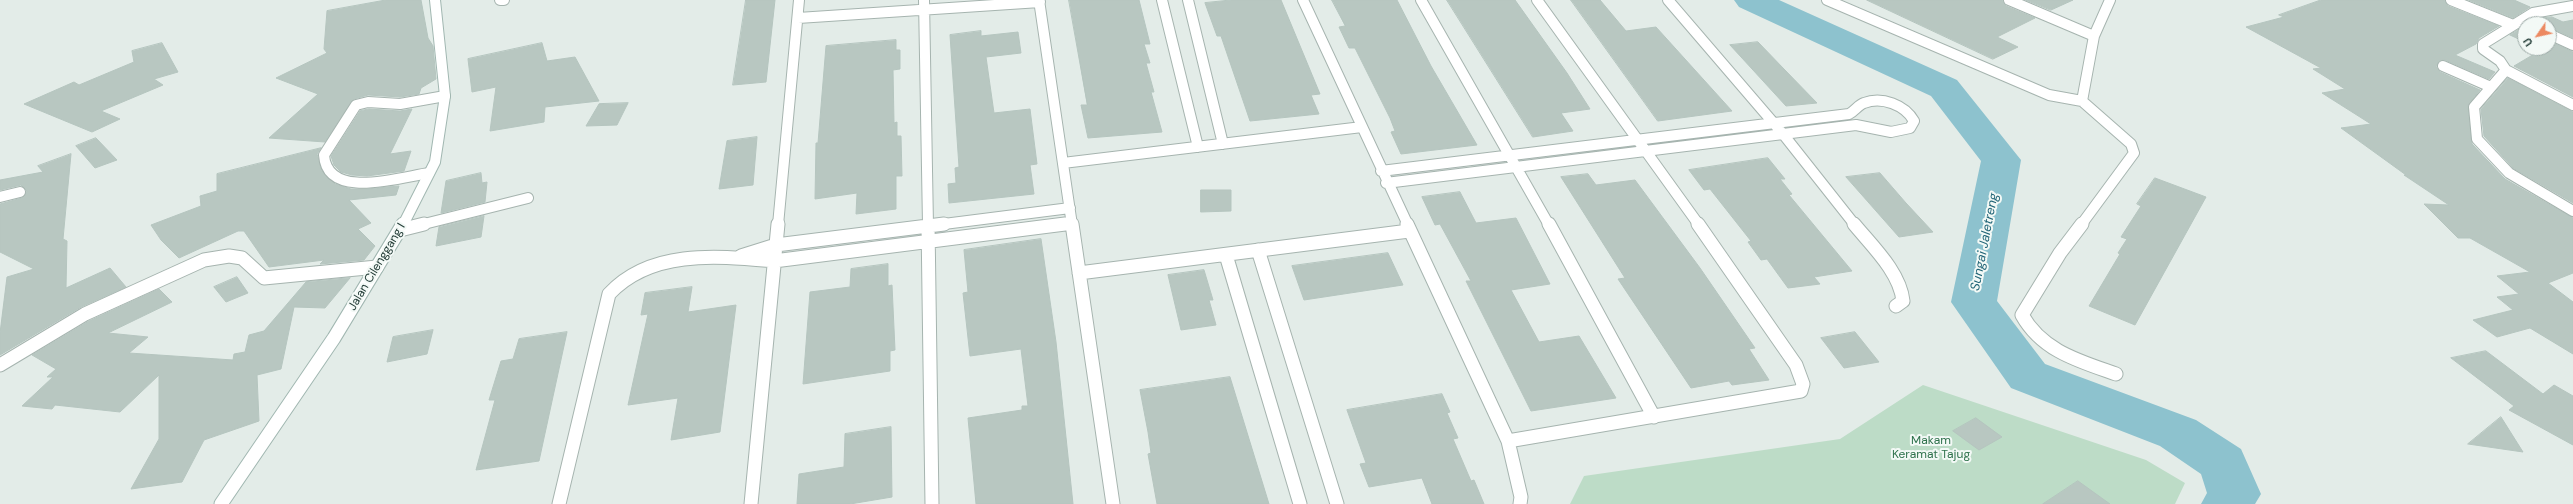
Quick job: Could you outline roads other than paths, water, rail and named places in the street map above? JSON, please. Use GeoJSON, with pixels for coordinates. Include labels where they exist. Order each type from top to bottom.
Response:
{"type":"FeatureCollection","features":[{"type":"Feature","properties":{"kind":"street","name":"Jalan Cilenggang I"},"geometry":{"type":"LineString","coordinates":[[221,504],[334,338],[400,230],[435,162],[445,96],[435,0]]}},
{"type":"Feature","properties":{"kind":"street"},"geometry":{"type":"LineString","coordinates":[[751,504],[799,0]]}},
{"type":"Feature","properties":{"kind":"street"},"geometry":{"type":"LineString","coordinates":[[1162,0],[1198,147]]}},
{"type":"Feature","properties":{"kind":"street"},"geometry":{"type":"LineString","coordinates":[[1188,0],[1222,144]]}},
{"type":"Feature","properties":{"kind":"street"},"geometry":{"type":"LineString","coordinates":[[1303,0],[1409,231],[1508,441],[1521,497],[1520,504]]}},
{"type":"Feature","properties":{"kind":"street"},"geometry":{"type":"LineString","coordinates":[[1421,0],[1514,160],[1654,417]]}},
{"type":"Feature","properties":{"kind":"street"},"geometry":{"type":"LineString","coordinates":[[1508,441],[1787,395],[1801,391],[1803,384],[1796,365],[1644,145],[1537,0]]}},
{"type":"Feature","properties":{"kind":"street"},"geometry":{"type":"LineString","coordinates":[[1668,0],[1783,134],[1888,266],[1902,290],[1903,301],[1896,306]]}},
{"type":"Feature","properties":{"kind":"street"},"geometry":{"type":"LineString","coordinates":[[1827,0],[2049,95],[2082,101],[2131,144],[2134,153],[2060,253],[2022,315],[2027,328],[2038,340],[2055,350],[2116,374]]}},
{"type":"Feature","properties":{"kind":"street"},"geometry":{"type":"LineString","coordinates":[[2009,0],[2094,36]]}},
{"type":"Feature","properties":{"kind":"street"},"geometry":{"type":"LineString","coordinates":[[2082,101],[2094,36],[2110,0]]}},
{"type":"Feature","properties":{"kind":"street"},"geometry":{"type":"LineString","coordinates":[[2451,0],[2517,22]]}},
{"type":"Feature","properties":{"kind":"street"},"geometry":{"type":"LineString","coordinates":[[2552,0],[2570,7]]}},
{"type":"Feature","properties":{"kind":"street"},"geometry":{"type":"LineString","coordinates":[[798,18],[924,5],[1039,1],[1113,504]]}},
{"type":"Feature","properties":{"kind":"street"},"geometry":{"type":"LineString","coordinates":[[924,5],[932,504]]}},
{"type":"Feature","properties":{"kind":"street"},"geometry":{"type":"LineString","coordinates":[[2529,16],[2533,13],[2570,7]]}},
{"type":"Feature","properties":{"kind":"street"},"geometry":{"type":"LineString","coordinates":[[2517,25],[2483,44],[2483,49],[2500,61],[2506,70],[2573,105]]}},
{"type":"Feature","properties":{"kind":"street"},"geometry":{"type":"LineString","coordinates":[[2557,38],[2573,45]]}},
{"type":"Feature","properties":{"kind":"street"},"geometry":{"type":"LineString","coordinates":[[2443,66],[2491,87]]}},
{"type":"Feature","properties":{"kind":"street"},"geometry":{"type":"LineString","coordinates":[[2506,70],[2474,107],[2477,139],[2509,173],[2573,211]]}},
{"type":"Feature","properties":{"kind":"street"},"geometry":{"type":"LineString","coordinates":[[429,173],[353,184],[341,182],[330,171],[324,161],[324,155],[356,105],[368,102],[400,104],[445,96]]}},
{"type":"Feature","properties":{"kind":"street"},"geometry":{"type":"LineString","coordinates":[[1384,177],[1644,145],[1783,134],[1856,125],[1898,132],[1910,128],[1914,120],[1904,108],[1878,101],[1864,104],[1849,114],[1773,122],[1644,145]]}},
{"type":"Feature","properties":{"kind":"street"},"geometry":{"type":"LineString","coordinates":[[1063,163],[1362,127]]}},
{"type":"Feature","properties":{"kind":"street"},"geometry":{"type":"LineString","coordinates":[[0,197],[20,192]]}},
{"type":"Feature","properties":{"kind":"street"},"geometry":{"type":"LineString","coordinates":[[400,230],[528,198]]}},
{"type":"Feature","properties":{"kind":"street"},"geometry":{"type":"LineString","coordinates":[[734,258],[776,245],[1070,208]]}},
{"type":"Feature","properties":{"kind":"street"},"geometry":{"type":"LineString","coordinates":[[559,504],[609,294],[616,283],[632,273],[665,262],[734,258],[774,261],[1072,223]]}},
{"type":"Feature","properties":{"kind":"street"},"geometry":{"type":"LineString","coordinates":[[1079,273],[1409,231]]}},
{"type":"Feature","properties":{"kind":"street"},"geometry":{"type":"LineString","coordinates":[[1258,250],[1337,504]]}},
{"type":"Feature","properties":{"kind":"street"},"geometry":{"type":"LineString","coordinates":[[1226,254],[1300,504]]}},
{"type":"Feature","properties":{"kind":"street"},"geometry":{"type":"LineString","coordinates":[[0,365],[85,314],[204,260],[218,257],[242,258],[251,264],[258,276],[264,278],[377,267]]}},
{"type":"Feature","properties":{"kind":"waterway","name":"Sungai Jaletreng"},"geometry":{"type":"LineString","coordinates":[[1751,0],[1944,88],[2001,160],[1974,302],[2028,376],[2178,433],[2223,463],[2234,494],[2228,504]]}},
{"type":"Feature","properties":{"kind":"park label","name":"Makam Keramat Tajug"},"geometry":{"type":"Point","coordinates":[1931,448]}}]}
